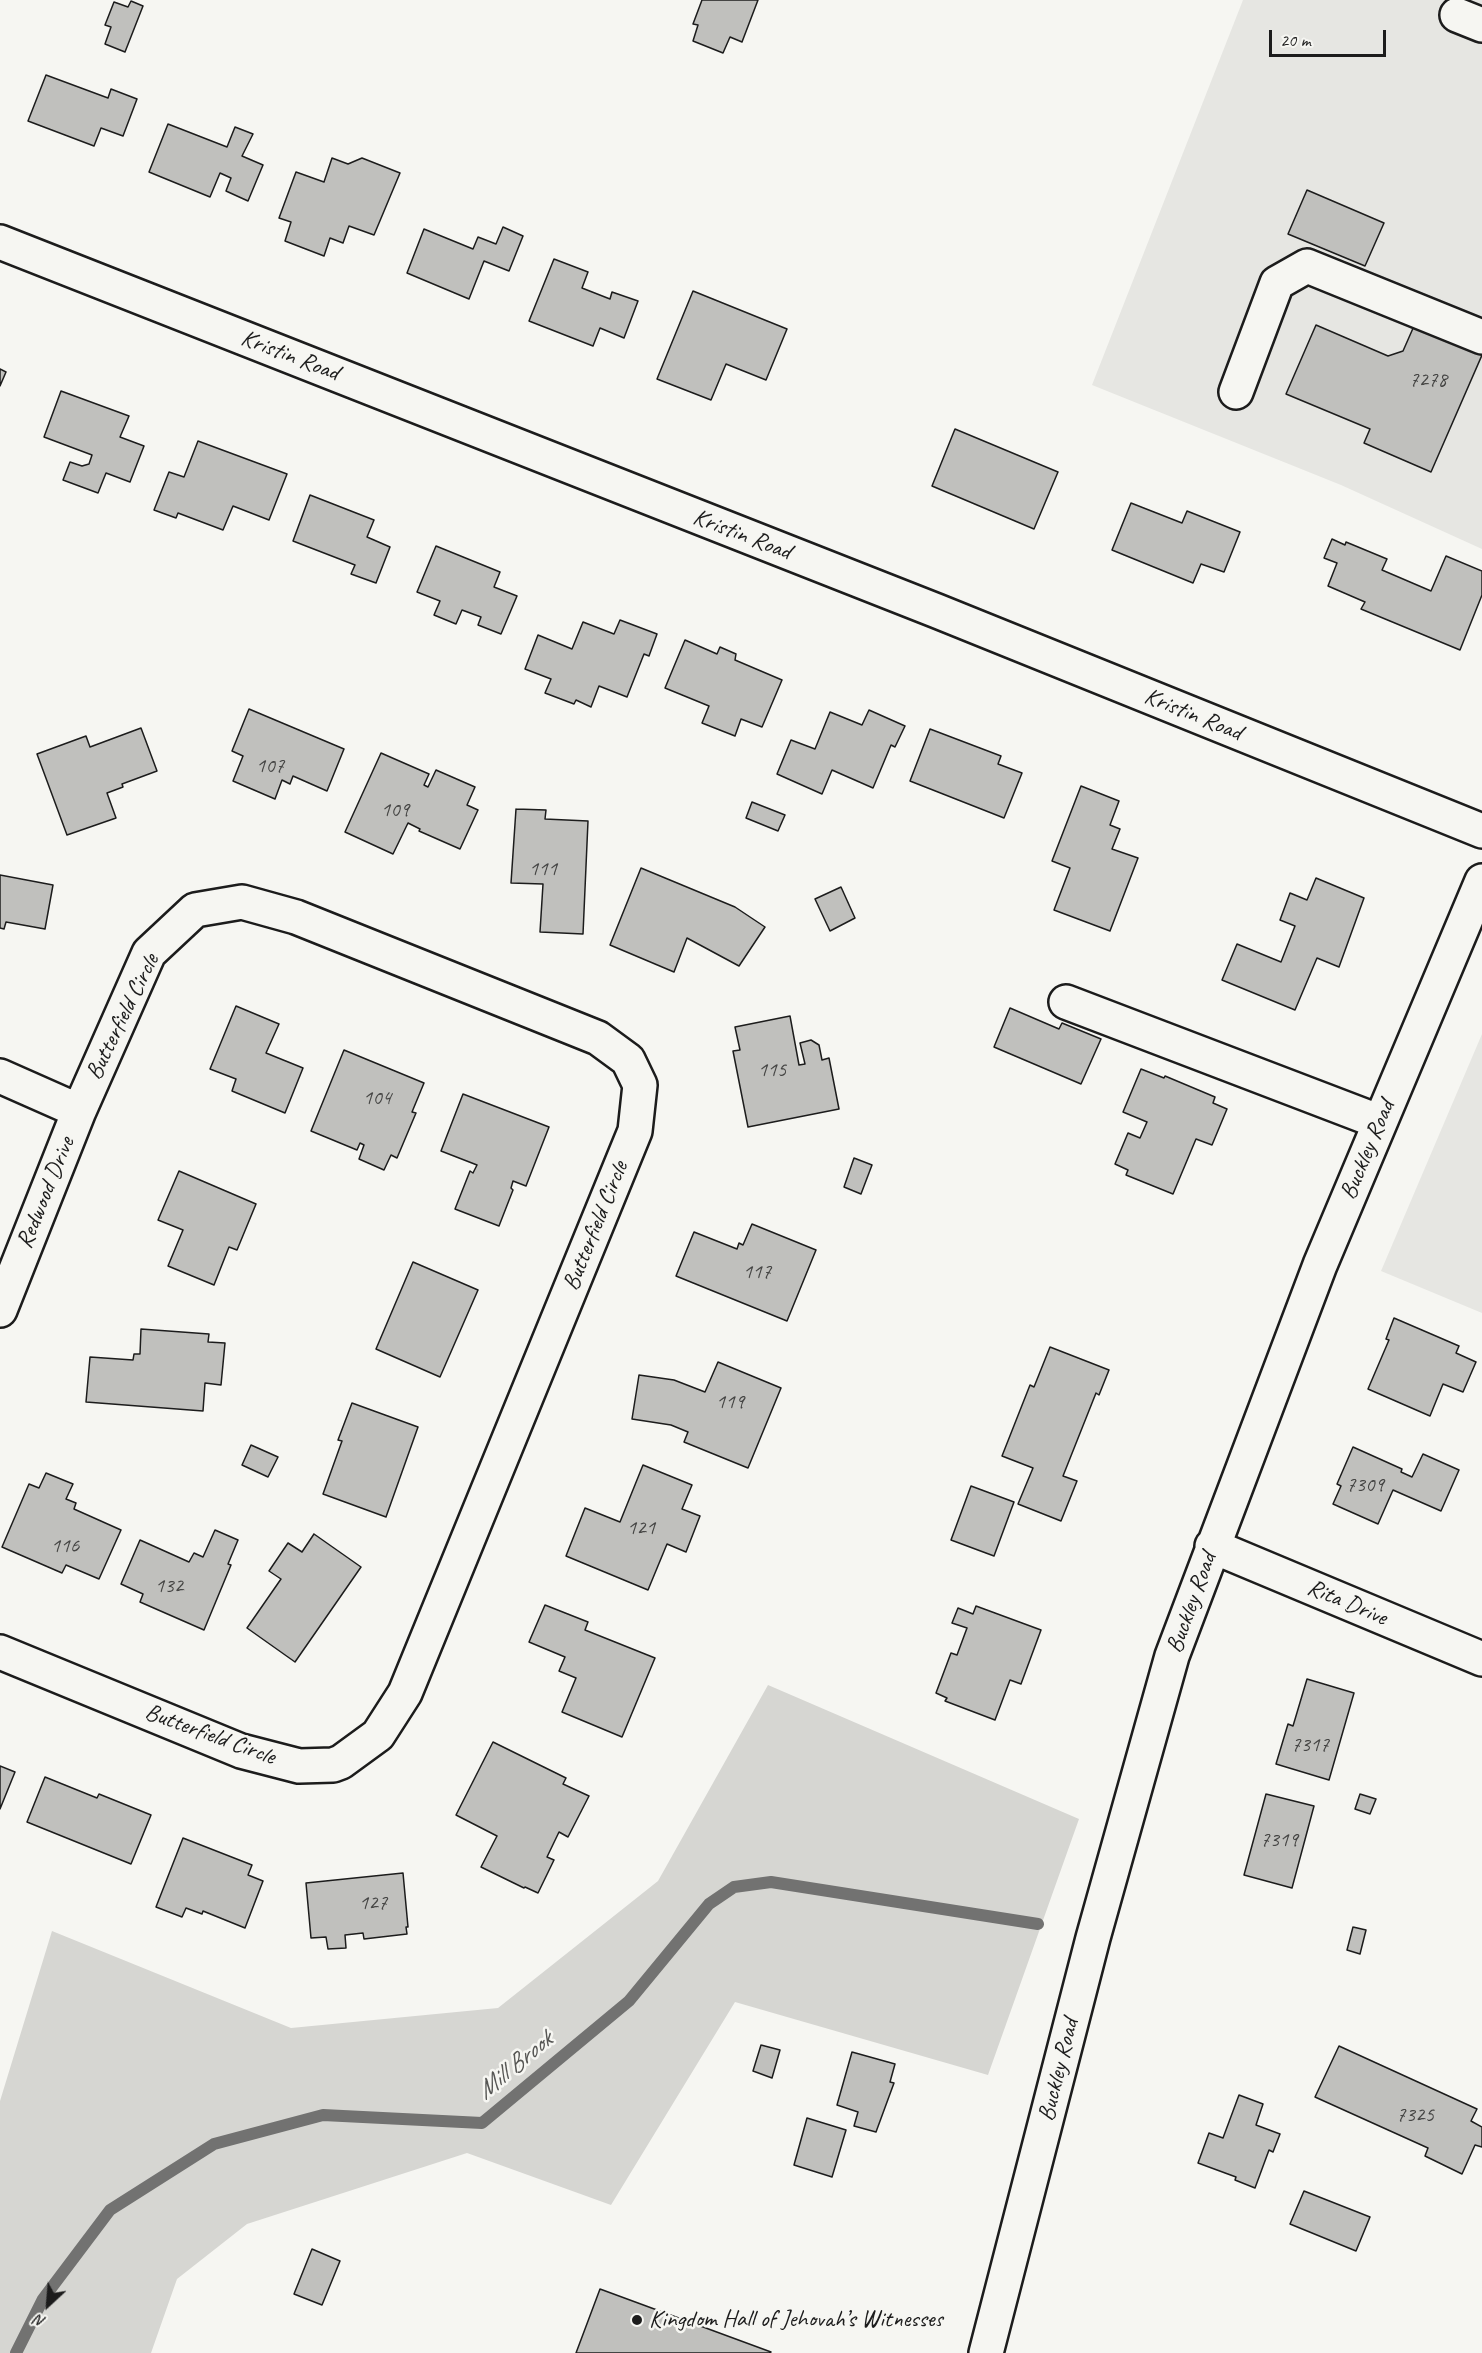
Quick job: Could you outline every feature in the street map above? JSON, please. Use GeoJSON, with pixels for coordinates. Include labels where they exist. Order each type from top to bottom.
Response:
{"type":"FeatureCollection","features":[{"type":"Feature","properties":{"kind":"street","name":"Kristin Road"},"geometry":{"type":"LineString","coordinates":[[0,242],[937,611],[1482,831]]}},
{"type":"Feature","properties":{"kind":"street"},"geometry":{"type":"LineString","coordinates":[[1236,392],[1277,283],[1307,266],[1482,337]]}},
{"type":"Feature","properties":{"kind":"street","name":"Buckley Road"},"geometry":{"type":"LineString","coordinates":[[986,2353],[1099,1916],[1172,1656],[1320,1265],[1380,1122],[1478,901]]}},
{"type":"Feature","properties":{"kind":"street","name":"Butterfield Circle"},"geometry":{"type":"LineString","coordinates":[[0,1076],[79,1111],[150,953],[195,910],[242,902],[296,917],[598,1038],[628,1060],[640,1085],[635,1131],[405,1693],[378,1735],[341,1762],[333,1765],[299,1766],[241,1751],[0,1652]]}},
{"type":"Feature","properties":{"kind":"street"},"geometry":{"type":"LineString","coordinates":[[1066,1002],[1380,1122]]}},
{"type":"Feature","properties":{"kind":"street","name":"Redwood Drive"},"geometry":{"type":"LineString","coordinates":[[0,1310],[79,1111]]}},
{"type":"Feature","properties":{"kind":"street","name":"Rita Drive"},"geometry":{"type":"LineString","coordinates":[[1212,1546],[1482,1659]]}},
{"type":"Feature","properties":{"kind":"shaded area"},"geometry":{"type":"Polygon","coordinates":[[[1243,0],[1482,0],[1482,549],[1341,485],[1092,385],[1243,0]]]}},
{"type":"Feature","properties":{"kind":"shaded area"},"geometry":{"type":"Polygon","coordinates":[[[1482,1034],[1482,1313],[1381,1271],[1482,1034]]]}},
{"type":"Feature","properties":{"kind":"shaded area"},"geometry":{"type":"Polygon","coordinates":[[[768,1685],[1079,1819],[988,2075],[735,2002],[611,2205],[467,2153],[247,2224],[177,2279],[151,2353],[0,2353],[0,2101],[52,1931],[291,2028],[498,2008],[658,1881],[768,1685]]]}},
{"type":"Feature","properties":{"kind":"building"},"geometry":{"type":"Polygon","coordinates":[[[702,0],[758,0],[742,42],[730,37],[723,53],[693,41],[698,25],[693,24],[702,0]]]}},
{"type":"Feature","properties":{"kind":"building"},"geometry":{"type":"Polygon","coordinates":[[[131,1],[143,6],[125,52],[105,44],[111,27],[105,25],[114,2],[128,7],[131,1]]]}},
{"type":"Feature","properties":{"kind":"building"},"geometry":{"type":"Polygon","coordinates":[[[46,75],[108,98],[111,89],[137,99],[123,136],[101,128],[94,146],[28,121],[46,75]]]}},
{"type":"Feature","properties":{"kind":"building"},"geometry":{"type":"Polygon","coordinates":[[[168,124],[227,147],[235,127],[253,134],[242,156],[263,165],[248,201],[226,191],[231,178],[220,173],[210,197],[149,172],[168,124]]]}},
{"type":"Feature","properties":{"kind":"building"},"geometry":{"type":"Polygon","coordinates":[[[332,158],[348,164],[362,158],[400,173],[374,235],[349,226],[343,243],[330,238],[324,256],[285,241],[291,222],[279,218],[296,172],[324,182],[332,158]]]}},
{"type":"Feature","properties":{"kind":"building"},"geometry":{"type":"Polygon","coordinates":[[[1307,190],[1384,223],[1365,266],[1288,234],[1307,190]]]}},
{"type":"Feature","properties":{"kind":"building"},"geometry":{"type":"Polygon","coordinates":[[[503,227],[523,236],[509,271],[484,261],[469,299],[407,273],[424,229],[473,249],[478,237],[496,244],[503,227]]]}},
{"type":"Feature","properties":{"kind":"building"},"geometry":{"type":"Polygon","coordinates":[[[554,259],[588,272],[582,288],[610,299],[612,292],[638,301],[624,338],[600,328],[593,346],[529,321],[554,259]]]}},
{"type":"Feature","properties":{"kind":"building"},"geometry":{"type":"Polygon","coordinates":[[[693,291],[787,329],[766,380],[726,364],[711,400],[657,379],[693,291]]]}},
{"type":"Feature","properties":{"kind":"building"},"geometry":{"type":"Polygon","coordinates":[[[1316,325],[1388,356],[1403,351],[1414,326],[1482,355],[1431,472],[1364,443],[1370,429],[1286,394],[1316,325]]]}},
{"type":"Feature","properties":{"kind":"building"},"geometry":{"type":"Polygon","coordinates":[[[0,369],[6,372],[0,386],[0,369]]]}},
{"type":"Feature","properties":{"kind":"building"},"geometry":{"type":"Polygon","coordinates":[[[61,391],[129,416],[120,437],[144,446],[130,482],[106,473],[98,493],[63,480],[70,462],[82,466],[89,464],[92,455],[44,437],[61,391]]]}},
{"type":"Feature","properties":{"kind":"building"},"geometry":{"type":"Polygon","coordinates":[[[955,429],[1058,472],[1034,529],[932,486],[955,429]]]}},
{"type":"Feature","properties":{"kind":"building"},"geometry":{"type":"Polygon","coordinates":[[[198,441],[287,474],[269,520],[233,506],[223,530],[178,513],[176,518],[154,510],[169,472],[184,477],[198,441]]]}},
{"type":"Feature","properties":{"kind":"building"},"geometry":{"type":"Polygon","coordinates":[[[310,495],[374,520],[367,537],[390,547],[376,583],[351,574],[355,565],[293,541],[310,495]]]}},
{"type":"Feature","properties":{"kind":"building"},"geometry":{"type":"Polygon","coordinates":[[[1131,503],[1182,523],[1187,511],[1240,532],[1224,572],[1201,564],[1193,583],[1112,550],[1131,503]]]}},
{"type":"Feature","properties":{"kind":"building"},"geometry":{"type":"Polygon","coordinates":[[[1332,539],[1345,545],[1346,542],[1387,559],[1382,570],[1431,591],[1446,556],[1482,571],[1482,595],[1460,650],[1361,609],[1365,602],[1328,586],[1337,563],[1324,558],[1332,539]]]}},
{"type":"Feature","properties":{"kind":"building"},"geometry":{"type":"Polygon","coordinates":[[[436,546],[500,572],[494,587],[517,596],[501,634],[478,625],[481,617],[462,610],[456,624],[434,615],[440,601],[417,592],[436,546]]]}},
{"type":"Feature","properties":{"kind":"building"},"geometry":{"type":"Polygon","coordinates":[[[620,620],[657,634],[649,656],[644,654],[627,697],[599,686],[591,707],[576,700],[574,704],[545,693],[551,679],[525,669],[538,635],[572,649],[583,622],[614,634],[620,620]]]}},
{"type":"Feature","properties":{"kind":"building"},"geometry":{"type":"Polygon","coordinates":[[[685,640],[717,654],[720,647],[736,654],[735,660],[782,680],[762,727],[741,719],[735,736],[702,723],[709,706],[665,688],[685,640]]]}},
{"type":"Feature","properties":{"kind":"building"},"geometry":{"type":"Polygon","coordinates":[[[249,709],[344,749],[327,791],[293,776],[290,784],[282,780],[275,799],[233,781],[243,756],[232,751],[249,709]]]}},
{"type":"Feature","properties":{"kind":"building"},"geometry":{"type":"Polygon","coordinates":[[[869,710],[905,726],[895,747],[891,745],[873,788],[832,770],[822,794],[777,774],[791,740],[815,749],[830,712],[862,725],[869,710]]]}},
{"type":"Feature","properties":{"kind":"building"},"geometry":{"type":"Polygon","coordinates":[[[141,728],[157,771],[122,784],[123,787],[107,793],[116,818],[67,835],[37,754],[86,736],[90,747],[141,728]]]}},
{"type":"Feature","properties":{"kind":"building"},"geometry":{"type":"Polygon","coordinates":[[[930,729],[1001,756],[998,764],[1022,773],[1004,818],[910,781],[930,729]]]}},
{"type":"Feature","properties":{"kind":"building"},"geometry":{"type":"Polygon","coordinates":[[[381,753],[429,774],[424,785],[428,787],[436,770],[475,787],[467,805],[478,810],[460,849],[419,831],[420,829],[408,823],[393,854],[345,832],[381,753]]]}},
{"type":"Feature","properties":{"kind":"building"},"geometry":{"type":"Polygon","coordinates":[[[1081,786],[1119,801],[1110,825],[1120,829],[1112,849],[1138,858],[1110,931],[1054,910],[1070,868],[1052,861],[1081,786]]]}},
{"type":"Feature","properties":{"kind":"building"},"geometry":{"type":"Polygon","coordinates":[[[752,802],[785,815],[778,831],[746,818],[752,802]]]}},
{"type":"Feature","properties":{"kind":"building"},"geometry":{"type":"Polygon","coordinates":[[[516,809],[546,810],[545,819],[588,821],[583,934],[540,932],[543,884],[511,883],[516,809]]]}},
{"type":"Feature","properties":{"kind":"building"},"geometry":{"type":"Polygon","coordinates":[[[641,868],[735,907],[765,927],[739,966],[687,938],[674,972],[610,945],[641,868]]]}},
{"type":"Feature","properties":{"kind":"building"},"geometry":{"type":"Polygon","coordinates":[[[0,875],[53,885],[45,929],[6,922],[4,929],[0,928],[0,875]]]}},
{"type":"Feature","properties":{"kind":"building"},"geometry":{"type":"Polygon","coordinates":[[[1316,878],[1364,898],[1339,967],[1317,958],[1295,1010],[1222,980],[1237,944],[1281,962],[1295,926],[1280,920],[1290,893],[1307,900],[1316,878]]]}},
{"type":"Feature","properties":{"kind":"building"},"geometry":{"type":"Polygon","coordinates":[[[841,887],[855,918],[830,931],[815,899],[841,887]]]}},
{"type":"Feature","properties":{"kind":"building"},"geometry":{"type":"Polygon","coordinates":[[[236,1006],[279,1024],[266,1053],[303,1068],[285,1113],[232,1091],[236,1079],[210,1069],[236,1006]]]}},
{"type":"Feature","properties":{"kind":"building"},"geometry":{"type":"Polygon","coordinates":[[[1010,1008],[1059,1029],[1062,1023],[1101,1039],[1081,1084],[994,1047],[1010,1008]]]}},
{"type":"Feature","properties":{"kind":"building"},"geometry":{"type":"Polygon","coordinates":[[[790,1016],[799,1065],[805,1064],[800,1043],[811,1040],[819,1045],[822,1060],[829,1058],[839,1109],[748,1127],[733,1051],[740,1050],[735,1027],[790,1016]]]}},
{"type":"Feature","properties":{"kind":"building"},"geometry":{"type":"Polygon","coordinates":[[[344,1050],[424,1083],[412,1112],[416,1113],[397,1158],[391,1155],[384,1170],[359,1159],[364,1145],[360,1143],[357,1150],[311,1131],[344,1050]]]}},
{"type":"Feature","properties":{"kind":"building"},"geometry":{"type":"Polygon","coordinates":[[[1141,1069],[1164,1078],[1165,1076],[1215,1097],[1213,1103],[1227,1109],[1212,1145],[1196,1139],[1173,1194],[1126,1175],[1128,1170],[1115,1164],[1128,1133],[1140,1138],[1147,1122],[1123,1112],[1141,1069]]]}},
{"type":"Feature","properties":{"kind":"building"},"geometry":{"type":"Polygon","coordinates":[[[463,1094],[549,1127],[526,1186],[513,1181],[511,1188],[513,1190],[499,1226],[455,1209],[470,1171],[473,1173],[477,1165],[441,1151],[463,1094]]]}},
{"type":"Feature","properties":{"kind":"building"},"geometry":{"type":"Polygon","coordinates":[[[854,1158],[872,1165],[861,1194],[844,1187],[854,1158]]]}},
{"type":"Feature","properties":{"kind":"building"},"geometry":{"type":"Polygon","coordinates":[[[179,1171],[256,1204],[237,1250],[229,1247],[214,1285],[168,1266],[183,1230],[158,1220],[179,1171]]]}},
{"type":"Feature","properties":{"kind":"building"},"geometry":{"type":"Polygon","coordinates":[[[752,1224],[816,1250],[787,1321],[676,1276],[694,1232],[737,1249],[739,1243],[743,1245],[752,1224]]]}},
{"type":"Feature","properties":{"kind":"building"},"geometry":{"type":"Polygon","coordinates":[[[413,1262],[478,1290],[440,1377],[376,1349],[413,1262]]]}},
{"type":"Feature","properties":{"kind":"building"},"geometry":{"type":"Polygon","coordinates":[[[1394,1318],[1459,1346],[1456,1353],[1476,1362],[1463,1392],[1443,1384],[1430,1416],[1368,1389],[1389,1340],[1386,1339],[1394,1318]]]}},
{"type":"Feature","properties":{"kind":"building"},"geometry":{"type":"Polygon","coordinates":[[[141,1329],[209,1334],[208,1342],[225,1343],[221,1385],[205,1383],[203,1411],[86,1402],[90,1357],[133,1360],[134,1354],[140,1354],[141,1329]]]}},
{"type":"Feature","properties":{"kind":"building"},"geometry":{"type":"Polygon","coordinates":[[[1050,1347],[1109,1370],[1099,1395],[1096,1393],[1063,1476],[1077,1481],[1061,1521],[1018,1504],[1033,1468],[1002,1456],[1030,1385],[1034,1387],[1050,1347]]]}},
{"type":"Feature","properties":{"kind":"building"},"geometry":{"type":"Polygon","coordinates":[[[718,1362],[781,1388],[748,1468],[684,1442],[688,1432],[671,1425],[632,1419],[639,1375],[674,1380],[705,1392],[718,1362]]]}},
{"type":"Feature","properties":{"kind":"building"},"geometry":{"type":"Polygon","coordinates":[[[352,1403],[418,1427],[386,1517],[323,1494],[342,1441],[338,1440],[352,1403]]]}},
{"type":"Feature","properties":{"kind":"building"},"geometry":{"type":"Polygon","coordinates":[[[251,1445],[278,1457],[268,1477],[242,1465],[251,1445]]]}},
{"type":"Feature","properties":{"kind":"building"},"geometry":{"type":"Polygon","coordinates":[[[1353,1447],[1402,1469],[1401,1472],[1412,1477],[1423,1454],[1459,1470],[1441,1511],[1393,1490],[1378,1524],[1333,1504],[1341,1486],[1337,1484],[1353,1447]]]}},
{"type":"Feature","properties":{"kind":"building"},"geometry":{"type":"Polygon","coordinates":[[[643,1465],[692,1485],[682,1509],[700,1516],[686,1552],[667,1544],[648,1590],[566,1556],[585,1508],[620,1522],[643,1465]]]}},
{"type":"Feature","properties":{"kind":"building"},"geometry":{"type":"Polygon","coordinates":[[[46,1473],[73,1484],[66,1499],[76,1503],[74,1509],[121,1530],[99,1579],[66,1565],[62,1573],[2,1547],[29,1484],[39,1488],[46,1473]]]}},
{"type":"Feature","properties":{"kind":"building"},"geometry":{"type":"Polygon","coordinates":[[[971,1486],[1014,1502],[994,1556],[951,1540],[971,1486]]]}},
{"type":"Feature","properties":{"kind":"building"},"geometry":{"type":"Polygon","coordinates":[[[215,1530],[238,1540],[228,1564],[231,1565],[204,1630],[140,1602],[143,1594],[121,1584],[140,1540],[189,1562],[194,1553],[203,1557],[215,1530]]]}},
{"type":"Feature","properties":{"kind":"building"},"geometry":{"type":"Polygon","coordinates":[[[314,1534],[361,1567],[295,1662],[247,1628],[281,1579],[269,1571],[288,1543],[302,1552],[314,1534]]]}},
{"type":"Feature","properties":{"kind":"building"},"geometry":{"type":"Polygon","coordinates":[[[545,1605],[588,1622],[585,1630],[655,1658],[622,1737],[562,1712],[576,1678],[559,1671],[565,1657],[529,1642],[545,1605]]]}},
{"type":"Feature","properties":{"kind":"building"},"geometry":{"type":"Polygon","coordinates":[[[976,1606],[1041,1630],[1021,1684],[1010,1680],[995,1720],[945,1701],[947,1698],[936,1693],[951,1653],[957,1655],[967,1628],[952,1623],[958,1608],[973,1614],[976,1606]]]}},
{"type":"Feature","properties":{"kind":"building"},"geometry":{"type":"Polygon","coordinates":[[[1307,1679],[1354,1693],[1329,1780],[1276,1764],[1288,1724],[1293,1726],[1307,1679]]]}},
{"type":"Feature","properties":{"kind":"building"},"geometry":{"type":"Polygon","coordinates":[[[493,1742],[566,1778],[563,1784],[589,1796],[568,1837],[559,1832],[547,1857],[554,1860],[538,1893],[481,1867],[497,1836],[456,1815],[493,1742]]]}},
{"type":"Feature","properties":{"kind":"building"},"geometry":{"type":"Polygon","coordinates":[[[0,1766],[15,1772],[0,1809],[0,1766]]]}},
{"type":"Feature","properties":{"kind":"building"},"geometry":{"type":"Polygon","coordinates":[[[45,1777],[97,1798],[99,1794],[151,1815],[131,1864],[27,1822],[45,1777]]]}},
{"type":"Feature","properties":{"kind":"building"},"geometry":{"type":"Polygon","coordinates":[[[1266,1794],[1314,1806],[1292,1888],[1244,1875],[1266,1794]]]}},
{"type":"Feature","properties":{"kind":"building"},"geometry":{"type":"Polygon","coordinates":[[[1360,1794],[1376,1799],[1370,1814],[1355,1809],[1360,1794]]]}},
{"type":"Feature","properties":{"kind":"building"},"geometry":{"type":"Polygon","coordinates":[[[183,1838],[252,1865],[248,1875],[263,1881],[245,1928],[203,1911],[202,1914],[186,1908],[182,1917],[156,1907],[183,1838]]]}},
{"type":"Feature","properties":{"kind":"building"},"geometry":{"type":"Polygon","coordinates":[[[403,1873],[407,1934],[364,1939],[363,1933],[345,1935],[346,1948],[328,1949],[326,1937],[311,1938],[306,1883],[403,1873]]]}},
{"type":"Feature","properties":{"kind":"building"},"geometry":{"type":"Polygon","coordinates":[[[1353,1927],[1366,1930],[1360,1954],[1347,1950],[1353,1927]]]}},
{"type":"Feature","properties":{"kind":"building"},"geometry":{"type":"Polygon","coordinates":[[[761,2045],[780,2050],[772,2078],[753,2071],[761,2045]]]}},
{"type":"Feature","properties":{"kind":"building"},"geometry":{"type":"Polygon","coordinates":[[[1339,2046],[1477,2109],[1471,2121],[1482,2127],[1482,2147],[1475,2145],[1462,2174],[1425,2156],[1428,2148],[1315,2097],[1339,2046]]]}},
{"type":"Feature","properties":{"kind":"building"},"geometry":{"type":"Polygon","coordinates":[[[852,2052],[895,2064],[890,2082],[894,2083],[876,2132],[854,2126],[858,2112],[837,2105],[852,2052]]]}},
{"type":"Feature","properties":{"kind":"building"},"geometry":{"type":"Polygon","coordinates":[[[1239,2095],[1263,2104],[1256,2125],[1280,2134],[1273,2152],[1269,2150],[1255,2188],[1235,2180],[1236,2177],[1198,2163],[1209,2133],[1223,2138],[1239,2095]]]}},
{"type":"Feature","properties":{"kind":"building"},"geometry":{"type":"Polygon","coordinates":[[[807,2118],[846,2130],[832,2177],[794,2165],[807,2118]]]}},
{"type":"Feature","properties":{"kind":"building"},"geometry":{"type":"Polygon","coordinates":[[[1304,2191],[1370,2217],[1356,2251],[1290,2224],[1304,2191]]]}},
{"type":"Feature","properties":{"kind":"building"},"geometry":{"type":"Polygon","coordinates":[[[312,2249],[340,2261],[322,2305],[294,2294],[312,2249]]]}},
{"type":"Feature","properties":{"kind":"building","name":"Kingdom Hall of Jehovah’s Witnesses"},"geometry":{"type":"Polygon","coordinates":[[[600,2289],[771,2352],[576,2353],[600,2289]]]}},
{"type":"Feature","properties":{"kind":"waterway","name":"Mill Brook"},"geometry":{"type":"LineString","coordinates":[[16,2353],[43,2299],[110,2210],[214,2144],[323,2115],[482,2123],[629,2001],[709,1904],[734,1887],[771,1882],[1038,1924]]}},
{"type":"Feature","properties":{"kind":"place","name":"Kingdom Hall of Jehovah’s Witnesses"},"geometry":{"type":"Point","coordinates":[637,2320]}}]}
